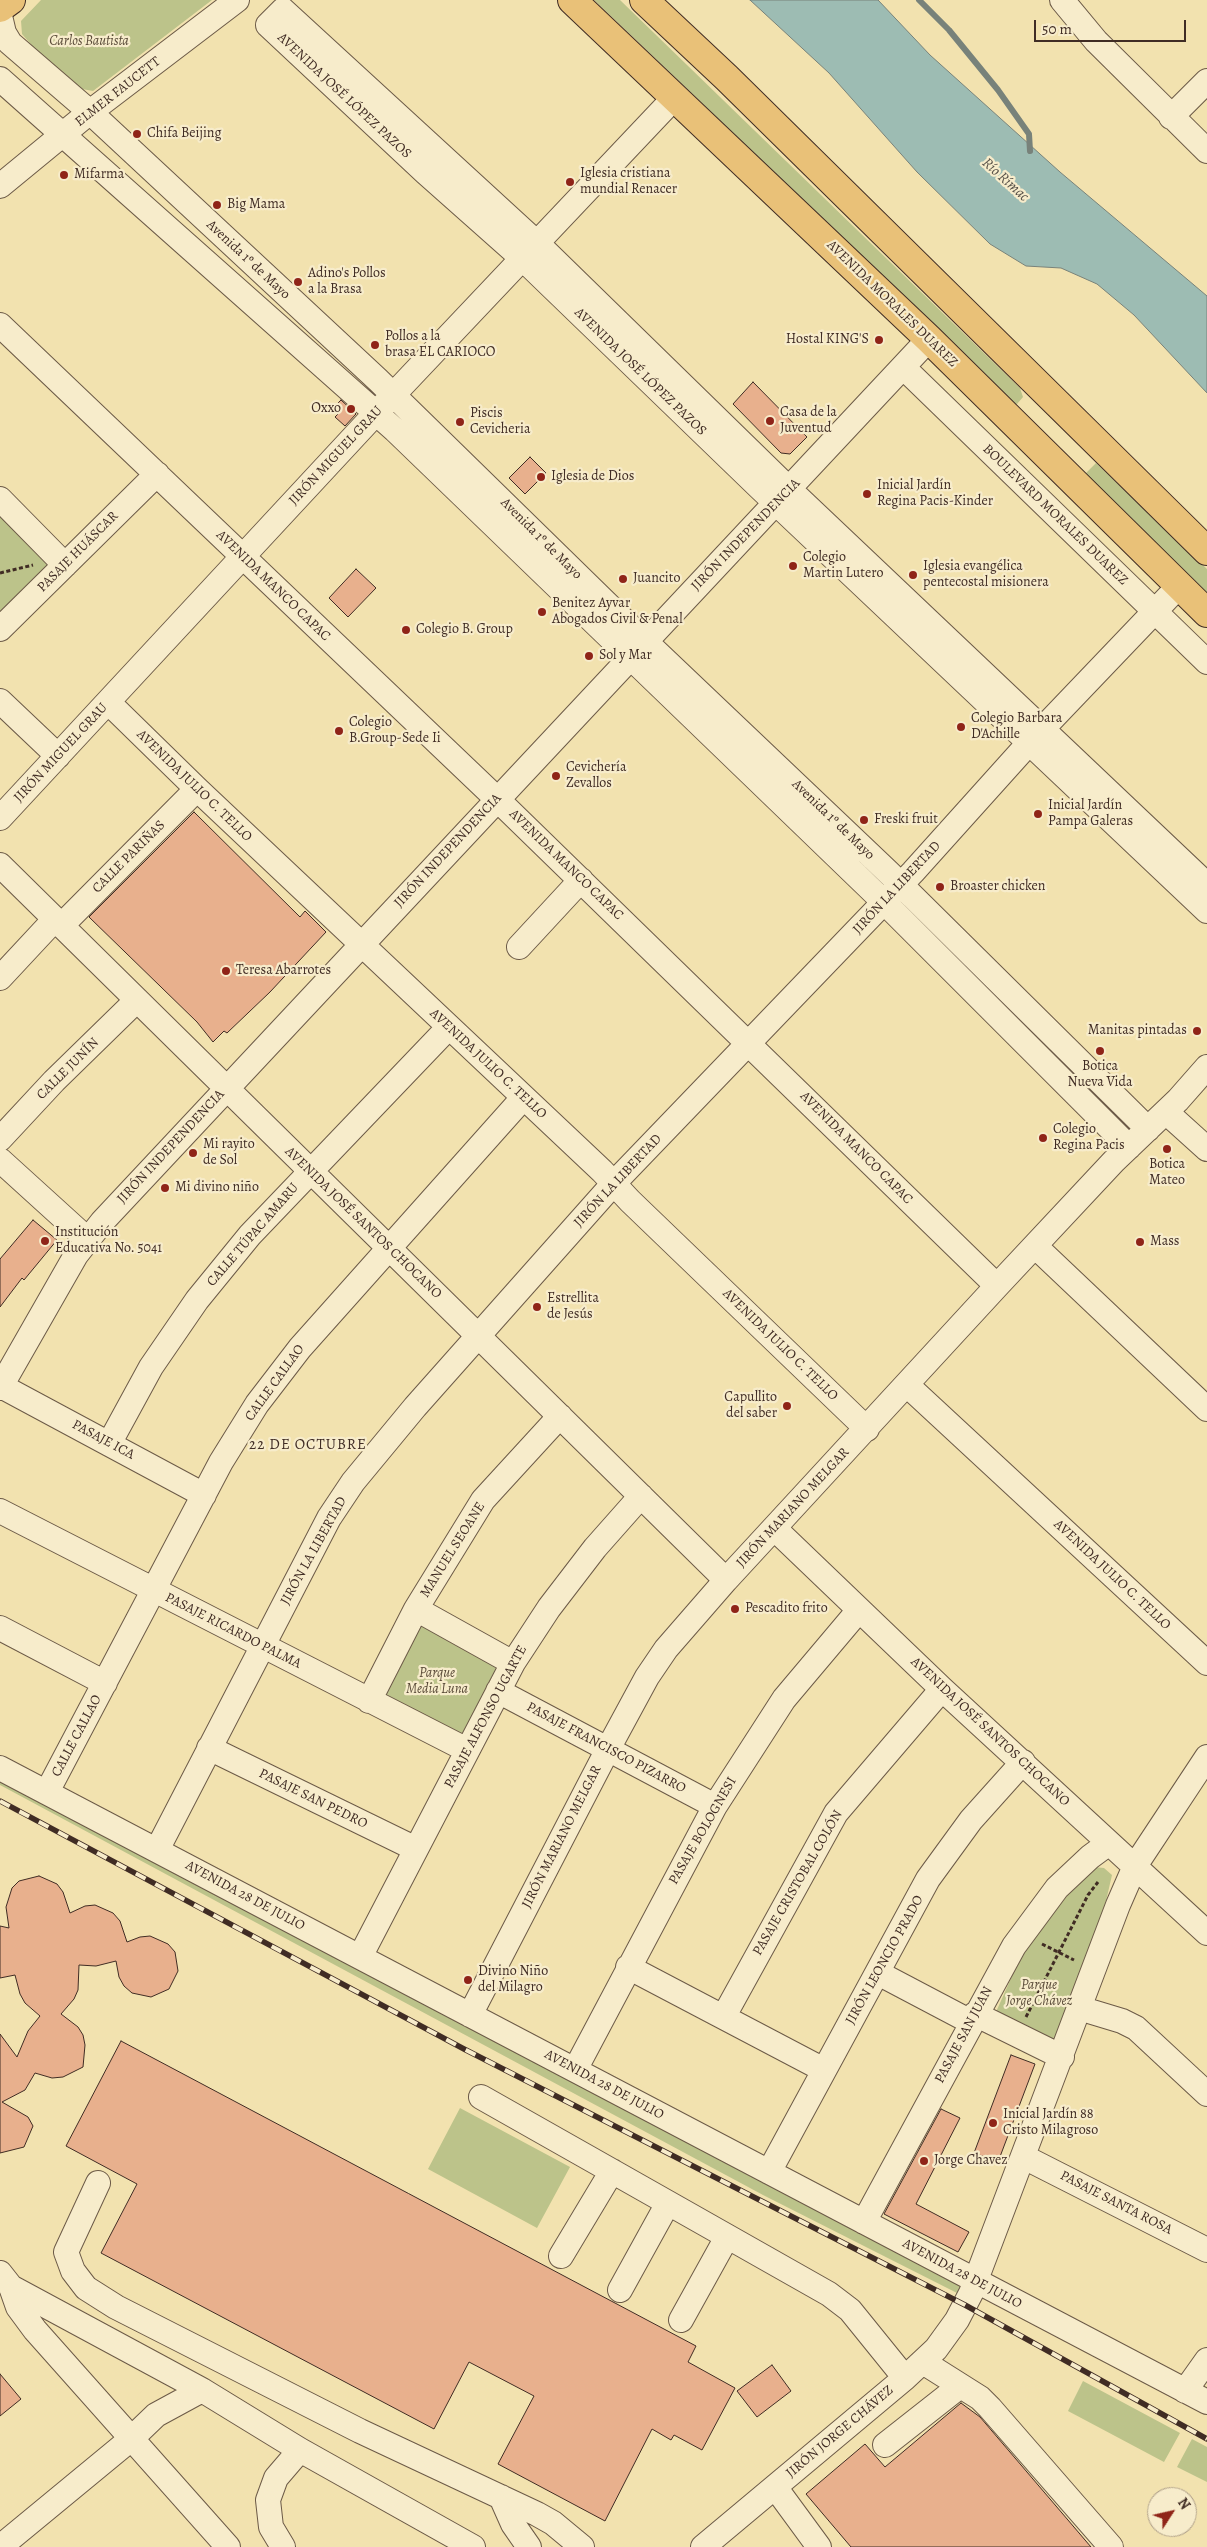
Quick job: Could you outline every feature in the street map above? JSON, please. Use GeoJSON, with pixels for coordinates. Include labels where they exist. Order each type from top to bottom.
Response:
{"type":"FeatureCollection","features":[{"type":"Feature","properties":{"kind":"main road"},"geometry":{"type":"LineString","coordinates":[[0,8],[11,0]]}},
{"type":"Feature","properties":{"kind":"main road","name":"AVENIDA MORALES DUAREZ"},"geometry":{"type":"LineString","coordinates":[[572,0],[929,339],[1207,613]]}},
{"type":"Feature","properties":{"kind":"main road"},"geometry":{"type":"LineString","coordinates":[[644,0],[727,78],[1207,552]]}},
{"type":"Feature","properties":{"kind":"main road"},"geometry":{"type":"LineString","coordinates":[[1060,468],[1088,435]]}},
{"type":"Feature","properties":{"kind":"street","name":"ELMER FAUCETT"},"geometry":{"type":"LineString","coordinates":[[0,186],[90,112],[237,0]]}},
{"type":"Feature","properties":{"kind":"street"},"geometry":{"type":"LineString","coordinates":[[1062,0],[1096,41],[1207,151]]}},
{"type":"Feature","properties":{"kind":"street","name":"AVENIDA JOSÉ LÓPEZ PAZOS"},"geometry":{"type":"LineString","coordinates":[[530,251],[425,172],[268,25],[283,10],[783,497],[1036,736],[1207,911]]}},
{"type":"Feature","properties":{"kind":"street","name":"Avenida 1º de Mayo"},"geometry":{"type":"LineString","coordinates":[[0,16],[4,33],[10,43],[90,112],[393,395],[637,649]]}},
{"type":"Feature","properties":{"kind":"street","name":"Avenida 1º de Mayo"},"geometry":{"type":"LineString","coordinates":[[0,79],[376,413],[637,649],[893,893],[1148,1129]]}},
{"type":"Feature","properties":{"kind":"street"},"geometry":{"type":"LineString","coordinates":[[1171,117],[1207,81]]}},
{"type":"Feature","properties":{"kind":"street","name":"JIRÓN MIGUEL GRAU"},"geometry":{"type":"LineString","coordinates":[[0,818],[376,413],[675,97]]}},
{"type":"Feature","properties":{"kind":"street","name":"AVENIDA MANCO CAPAC"},"geometry":{"type":"LineString","coordinates":[[0,325],[497,798],[997,1286]]}},
{"type":"Feature","properties":{"kind":"street","name":"JIRÓN INDEPENDENCIA"},"geometry":{"type":"LineString","coordinates":[[2,1382],[88,1239],[226,1087],[637,649],[783,497],[929,339]]}},
{"type":"Feature","properties":{"kind":"street","name":"BOULEVARD MORALES DUAREZ"},"geometry":{"type":"LineString","coordinates":[[904,368],[1207,662]]}},
{"type":"Feature","properties":{"kind":"street","name":"PASAJE HUÁSCAR"},"geometry":{"type":"LineString","coordinates":[[0,629],[60,560],[157,474]]}},
{"type":"Feature","properties":{"kind":"street"},"geometry":{"type":"LineString","coordinates":[[0,499],[60,560]]}},
{"type":"Feature","properties":{"kind":"street","name":"JIRÓN LA LIBERTAD"},"geometry":{"type":"LineString","coordinates":[[157,1850],[329,1518],[353,1482],[415,1407],[614,1183],[893,893],[1036,736],[1179,586]]}},
{"type":"Feature","properties":{"kind":"street"},"geometry":{"type":"LineString","coordinates":[[0,701],[58,756]]}},
{"type":"Feature","properties":{"kind":"street","name":"AVENIDA JULIO C. TELLO"},"geometry":{"type":"LineString","coordinates":[[108,702],[360,944],[614,1183],[867,1429]]}},
{"type":"Feature","properties":{"kind":"street","name":"AVENIDA JOSÉ LÓPEZ PAZOS"},"geometry":{"type":"LineString","coordinates":[[1036,736],[1207,885]]}},
{"type":"Feature","properties":{"kind":"street","name":"CALLE PARIÑAS"},"geometry":{"type":"LineString","coordinates":[[0,978],[197,789]]}},
{"type":"Feature","properties":{"kind":"street","name":"AVENIDA JOSÉ SANTOS CHOCANO"},"geometry":{"type":"LineString","coordinates":[[0,865],[726,1580]]}},
{"type":"Feature","properties":{"kind":"street"},"geometry":{"type":"LineString","coordinates":[[519,947],[581,880]]}},
{"type":"Feature","properties":{"kind":"street","name":"Avenida 1º de Mayo"},"geometry":{"type":"LineString","coordinates":[[893,893],[1129,1147]]}},
{"type":"Feature","properties":{"kind":"street","name":"CALLE JUNÍN"},"geometry":{"type":"LineString","coordinates":[[0,1139],[54,1082],[137,1000]]}},
{"type":"Feature","properties":{"kind":"street","name":"CALLE TÚPAC AMARU"},"geometry":{"type":"LineString","coordinates":[[109,1444],[151,1366],[197,1300],[250,1235],[449,1027]]}},
{"type":"Feature","properties":{"kind":"street","name":"JIRÓN MARIANO MELGAR"},"geometry":{"type":"LineString","coordinates":[[470,2015],[608,1749],[647,1677],[666,1649],[726,1580],[997,1286],[1129,1147],[1166,1112],[1207,1067]]}},
{"type":"Feature","properties":{"kind":"street","name":"CALLE CALLAO"},"geometry":{"type":"LineString","coordinates":[[47,1792],[220,1462],[257,1404],[300,1348],[388,1247],[523,1098]]}},
{"type":"Feature","properties":{"kind":"street"},"geometry":{"type":"LineString","coordinates":[[1166,1112],[1207,1149]]}},
{"type":"Feature","properties":{"kind":"street"},"geometry":{"type":"LineString","coordinates":[[0,1160],[88,1239]]}},
{"type":"Feature","properties":{"kind":"street"},"geometry":{"type":"LineString","coordinates":[[1035,1246],[1207,1409]]}},
{"type":"Feature","properties":{"kind":"street","name":"PASAJE ICA"},"geometry":{"type":"LineString","coordinates":[[2,1382],[109,1444],[204,1495]]}},
{"type":"Feature","properties":{"kind":"street","name":"AVENIDA JULIO C. TELLO"},"geometry":{"type":"LineString","coordinates":[[907,1385],[1207,1663]]}},
{"type":"Feature","properties":{"kind":"street","name":"MANUEL SEOANE"},"geometry":{"type":"LineString","coordinates":[[369,1701],[416,1609],[483,1500],[560,1416]]}},
{"type":"Feature","properties":{"kind":"street","name":"PASAJE ALFONSO UGARTE"},"geometry":{"type":"LineString","coordinates":[[360,1957],[513,1663],[550,1608],[584,1563],[641,1496]]}},
{"type":"Feature","properties":{"kind":"street","name":"PASAJE RICARDO PALMA"},"geometry":{"type":"LineString","coordinates":[[0,1511],[262,1647],[467,1750]]}},
{"type":"Feature","properties":{"kind":"street","name":"AVENIDA JOSÉ SANTOS CHOCANO"},"geometry":{"type":"LineString","coordinates":[[774,1528],[942,1689],[1207,1933]]}},
{"type":"Feature","properties":{"kind":"street"},"geometry":{"type":"LineString","coordinates":[[416,1609],[513,1663]]}},
{"type":"Feature","properties":{"kind":"street","name":"PASAJE BOLOGNESI"},"geometry":{"type":"LineString","coordinates":[[575,2070],[714,1806],[784,1699],[859,1610]]}},
{"type":"Feature","properties":{"kind":"street"},"geometry":{"type":"LineString","coordinates":[[0,1628],[105,1683]]}},
{"type":"Feature","properties":{"kind":"street","name":"PASAJE CRISTOBAL COLÓN"},"geometry":{"type":"LineString","coordinates":[[724,2016],[836,1813],[942,1689]]}},
{"type":"Feature","properties":{"kind":"street","name":"PASAJE FRANCISCO PIZARRO"},"geometry":{"type":"LineString","coordinates":[[498,1691],[714,1806]]}},
{"type":"Feature","properties":{"kind":"street","name":"PASAJE SAN PEDRO"},"geometry":{"type":"LineString","coordinates":[[209,1748],[416,1849]]}},
{"type":"Feature","properties":{"kind":"street","name":"JIRÓN JORGE CHÁVEZ"},"geometry":{"type":"LineString","coordinates":[[703,2547],[905,2378],[923,2362],[948,2334],[965,2306],[975,2281],[1024,2157],[1118,1905],[1135,1866],[1207,1757]]}},
{"type":"Feature","properties":{"kind":"street","name":"JIRÓN LEONCIO PRADO"},"geometry":{"type":"LineString","coordinates":[[769,2172],[928,1880],[949,1849],[1023,1762]]}},
{"type":"Feature","properties":{"kind":"street","name":"AVENIDA 28 DE JULIO"},"geometry":{"type":"LineString","coordinates":[[0,1768],[1207,2402]]}},
{"type":"Feature","properties":{"kind":"street","name":"PASAJE SAN JUAN"},"geometry":{"type":"LineString","coordinates":[[864,2222],[973,2018],[1021,1934],[1041,1907],[1072,1872],[1109,1843]]}},
{"type":"Feature","properties":{"kind":"street"},"geometry":{"type":"LineString","coordinates":[[628,1967],[824,2070]]}},
{"type":"Feature","properties":{"kind":"street"},"geometry":{"type":"LineString","coordinates":[[878,1973],[1062,2057]]}},
{"type":"Feature","properties":{"kind":"street"},"geometry":{"type":"LineString","coordinates":[[1079,2008],[1122,2021],[1136,2028],[1207,2094]]}},
{"type":"Feature","properties":{"kind":"street"},"geometry":{"type":"LineString","coordinates":[[481,2097],[829,2294],[850,2310],[905,2378]]}},
{"type":"Feature","properties":{"kind":"street","name":"PASAJE SANTA ROSA"},"geometry":{"type":"LineString","coordinates":[[1024,2157],[1207,2250]]}},
{"type":"Feature","properties":{"kind":"street"},"geometry":{"type":"LineString","coordinates":[[561,2256],[612,2171]]}},
{"type":"Feature","properties":{"kind":"street"},"geometry":{"type":"LineString","coordinates":[[98,2183],[66,2252],[73,2271],[86,2288],[116,2307],[343,2422],[553,2523],[582,2547]]}},
{"type":"Feature","properties":{"kind":"street"},"geometry":{"type":"LineString","coordinates":[[620,2290],[668,2203]]}},
{"type":"Feature","properties":{"kind":"street"},"geometry":{"type":"LineString","coordinates":[[681,2320],[727,2237]]}},
{"type":"Feature","properties":{"kind":"street"},"geometry":{"type":"LineString","coordinates":[[5,2280],[202,2390],[300,2450],[472,2547]]}},
{"type":"Feature","properties":{"kind":"street"},"geometry":{"type":"LineString","coordinates":[[5,2280],[18,2307],[35,2330],[228,2547]]}},
{"type":"Feature","properties":{"kind":"street"},"geometry":{"type":"LineString","coordinates":[[1186,2391],[1207,2360]]}},
{"type":"Feature","properties":{"kind":"street"},"geometry":{"type":"LineString","coordinates":[[923,2362],[990,2408],[1111,2547]]}},
{"type":"Feature","properties":{"kind":"street"},"geometry":{"type":"LineString","coordinates":[[885,2445],[960,2386]]}},
{"type":"Feature","properties":{"kind":"street"},"geometry":{"type":"LineString","coordinates":[[0,2547],[132,2439],[156,2416],[202,2390]]}},
{"type":"Feature","properties":{"kind":"street"},"geometry":{"type":"LineString","coordinates":[[283,2547],[271,2527],[268,2500],[276,2478],[300,2450]]}},
{"type":"Feature","properties":{"kind":"street"},"geometry":{"type":"LineString","coordinates":[[775,2486],[819,2547]]}},
{"type":"Feature","properties":{"kind":"street"},"geometry":{"type":"LineString","coordinates":[[501,2498],[512,2524],[529,2547]]}},
{"type":"Feature","properties":{"kind":"path"},"geometry":{"type":"LineString","coordinates":[[0,573],[50,560],[60,560]]}},
{"type":"Feature","properties":{"kind":"path"},"geometry":{"type":"LineString","coordinates":[[1072,1872],[1088,1895],[1118,1905]]}},
{"type":"Feature","properties":{"kind":"path"},"geometry":{"type":"LineString","coordinates":[[1017,2035],[1088,1895],[1099,1881]]}},
{"type":"Feature","properties":{"kind":"path"},"geometry":{"type":"LineString","coordinates":[[1021,1934],[1093,1970]]}},
{"type":"Feature","properties":{"kind":"green space","name":"Carlos Bautista"},"geometry":{"type":"Polygon","coordinates":[[[41,0],[212,0],[93,91],[82,89],[66,77],[40,55],[22,34],[21,21],[41,0]]]}},
{"type":"Feature","properties":{"kind":"green space"},"geometry":{"type":"Polygon","coordinates":[[[594,0],[620,0],[1020,388],[1023,397],[1017,404],[1006,403],[701,102],[594,0]]]}},
{"type":"Feature","properties":{"kind":"green space"},"geometry":{"type":"Polygon","coordinates":[[[1096,463],[1207,569],[1207,599],[1081,478],[1096,463]]]}},
{"type":"Feature","properties":{"kind":"green space"},"geometry":{"type":"Polygon","coordinates":[[[0,507],[54,559],[0,622],[0,507]]]}},
{"type":"Feature","properties":{"kind":"green space","name":"Parque Media Luna"},"geometry":{"type":"Polygon","coordinates":[[[419,1624],[499,1668],[461,1743],[378,1698],[419,1624]]]}},
{"type":"Feature","properties":{"kind":"green space"},"geometry":{"type":"Polygon","coordinates":[[[0,1773],[963,2286],[959,2294],[763,2195],[0,1785],[0,1773]]]}},
{"type":"Feature","properties":{"kind":"green space","name":"Parque Jorge Chávez"},"geometry":{"type":"Polygon","coordinates":[[[1094,1867],[1104,1868],[1112,1875],[1106,1901],[1056,2042],[996,2012],[1024,1949],[1076,1885],[1094,1867]]]}},
{"type":"Feature","properties":{"kind":"green space"},"geometry":{"type":"Polygon","coordinates":[[[460,2108],[570,2167],[537,2228],[428,2169],[460,2108]]]}},
{"type":"Feature","properties":{"kind":"green space"},"geometry":{"type":"Polygon","coordinates":[[[1083,2381],[1180,2433],[1164,2462],[1068,2411],[1083,2381]]]}},
{"type":"Feature","properties":{"kind":"green space"},"geometry":{"type":"Polygon","coordinates":[[[1192,2439],[1207,2447],[1207,2482],[1177,2467],[1192,2439]]]}},
{"type":"Feature","properties":{"kind":"water","name":"Río Rímac"},"geometry":{"type":"Polygon","coordinates":[[[750,0],[878,0],[930,55],[1060,172],[1207,296],[1207,393],[1134,315],[1097,284],[1061,268],[1026,266],[990,244],[917,172],[829,73],[750,0]]]}},
{"type":"Feature","properties":{"kind":"building","name":"Casa de la Juventud"},"geometry":{"type":"Polygon","coordinates":[[[753,382],[807,437],[790,454],[781,453],[733,404],[753,382]]]}},
{"type":"Feature","properties":{"kind":"building"},"geometry":{"type":"Polygon","coordinates":[[[341,400],[356,414],[345,426],[335,417],[341,411],[335,406],[341,400]]]}},
{"type":"Feature","properties":{"kind":"building"},"geometry":{"type":"Polygon","coordinates":[[[530,457],[546,473],[525,494],[509,478],[530,457]]]}},
{"type":"Feature","properties":{"kind":"building"},"geometry":{"type":"Polygon","coordinates":[[[356,569],[376,588],[348,617],[329,598],[356,569]]]}},
{"type":"Feature","properties":{"kind":"building"},"geometry":{"type":"Polygon","coordinates":[[[194,812],[300,917],[305,911],[326,932],[270,992],[227,1033],[224,1031],[213,1042],[197,1022],[89,917],[194,812]]]}},
{"type":"Feature","properties":{"kind":"building"},"geometry":{"type":"Polygon","coordinates":[[[33,1220],[57,1240],[24,1280],[22,1278],[0,1307],[0,1259],[33,1220]]]}},
{"type":"Feature","properties":{"kind":"building"},"geometry":{"type":"Polygon","coordinates":[[[39,1876],[57,1884],[63,1892],[70,1913],[85,1906],[95,1905],[113,1913],[120,1921],[127,1942],[140,1937],[150,1936],[168,1944],[175,1952],[178,1971],[169,1989],[151,1997],[132,1993],[124,1986],[119,1977],[116,1961],[96,1966],[79,1965],[78,1990],[74,1999],[61,2014],[78,2027],[83,2035],[85,2045],[83,2067],[63,2077],[52,2078],[35,2073],[25,2090],[2,2102],[28,2117],[33,2126],[24,2147],[0,2153],[0,2034],[17,2057],[28,2031],[40,2016],[25,2003],[20,1994],[15,1975],[0,1978],[0,1926],[9,1928],[6,1907],[12,1888],[19,1881],[39,1876]]]}},
{"type":"Feature","properties":{"kind":"building"},"geometry":{"type":"Polygon","coordinates":[[[121,2041],[696,2346],[688,2362],[735,2388],[702,2450],[674,2435],[671,2440],[652,2429],[605,2521],[498,2464],[534,2396],[469,2362],[434,2429],[101,2253],[137,2184],[66,2146],[121,2041]]]}},
{"type":"Feature","properties":{"kind":"building"},"geometry":{"type":"Polygon","coordinates":[[[1011,2055],[1035,2064],[998,2162],[974,2153],[1011,2055]]]}},
{"type":"Feature","properties":{"kind":"building","name":"Jorge Chavez"},"geometry":{"type":"Polygon","coordinates":[[[941,2109],[960,2118],[916,2204],[969,2232],[958,2252],[884,2214],[941,2109]]]}},
{"type":"Feature","properties":{"kind":"building"},"geometry":{"type":"Polygon","coordinates":[[[772,2365],[791,2391],[757,2417],[737,2391],[772,2365]]]}},
{"type":"Feature","properties":{"kind":"building"},"geometry":{"type":"Polygon","coordinates":[[[0,2374],[21,2399],[0,2416],[0,2374]]]}},
{"type":"Feature","properties":{"kind":"building"},"geometry":{"type":"Polygon","coordinates":[[[961,2403],[980,2417],[1091,2547],[851,2547],[806,2494],[865,2444],[885,2467],[961,2403]]]}},
{"type":"Feature","properties":{"kind":"waterway"},"geometry":{"type":"LineString","coordinates":[[919,0],[949,30],[998,90],[1029,134],[1030,151]]}},
{"type":"Feature","properties":{"kind":"railway"},"geometry":{"type":"LineString","coordinates":[[0,1801],[464,2049],[965,2305],[1207,2439]]}},
{"type":"Feature","properties":{"kind":"place","name":"Chifa Beijing"},"geometry":{"type":"Point","coordinates":[137,134]}},
{"type":"Feature","properties":{"kind":"place","name":"Mifarma"},"geometry":{"type":"Point","coordinates":[64,175]}},
{"type":"Feature","properties":{"kind":"place","name":"Iglesia cristiana mundial Renacer"},"geometry":{"type":"Point","coordinates":[570,182]}},
{"type":"Feature","properties":{"kind":"place","name":"Big Mama"},"geometry":{"type":"Point","coordinates":[217,205]}},
{"type":"Feature","properties":{"kind":"place","name":"Adino's Pollos a la Brasa"},"geometry":{"type":"Point","coordinates":[298,282]}},
{"type":"Feature","properties":{"kind":"place","name":"Hostal KING'S"},"geometry":{"type":"Point","coordinates":[879,340]}},
{"type":"Feature","properties":{"kind":"place","name":"Pollos a la brasa EL CARIOCO"},"geometry":{"type":"Point","coordinates":[375,345]}},
{"type":"Feature","properties":{"kind":"place","name":"Oxxo"},"geometry":{"type":"Point","coordinates":[351,409]}},
{"type":"Feature","properties":{"kind":"place","name":"Casa de la Juventud"},"geometry":{"type":"Point","coordinates":[770,421]}},
{"type":"Feature","properties":{"kind":"place","name":"Piscis Cevicheria"},"geometry":{"type":"Point","coordinates":[460,422]}},
{"type":"Feature","properties":{"kind":"place","name":"Iglesia de Dios"},"geometry":{"type":"Point","coordinates":[541,477]}},
{"type":"Feature","properties":{"kind":"place","name":"Inicial Jardín Regina Pacis-Kinder"},"geometry":{"type":"Point","coordinates":[867,494]}},
{"type":"Feature","properties":{"kind":"place","name":"Colegio Martin Lutero"},"geometry":{"type":"Point","coordinates":[793,566]}},
{"type":"Feature","properties":{"kind":"place","name":"Iglesia evangélica pentecostal misionera"},"geometry":{"type":"Point","coordinates":[913,575]}},
{"type":"Feature","properties":{"kind":"place","name":"Juancito"},"geometry":{"type":"Point","coordinates":[623,579]}},
{"type":"Feature","properties":{"kind":"place","name":"Benitez Ayvar Abogados Civil & Penal"},"geometry":{"type":"Point","coordinates":[542,612]}},
{"type":"Feature","properties":{"kind":"place","name":"Colegio B. Group"},"geometry":{"type":"Point","coordinates":[406,630]}},
{"type":"Feature","properties":{"kind":"place","name":"Sol y Mar"},"geometry":{"type":"Point","coordinates":[589,656]}},
{"type":"Feature","properties":{"kind":"place","name":"Colegio Barbara D'Achille"},"geometry":{"type":"Point","coordinates":[961,727]}},
{"type":"Feature","properties":{"kind":"place","name":"Colegio B.Group-Sede Ii"},"geometry":{"type":"Point","coordinates":[339,731]}},
{"type":"Feature","properties":{"kind":"place","name":"Cevichería Zevallos"},"geometry":{"type":"Point","coordinates":[556,776]}},
{"type":"Feature","properties":{"kind":"place","name":"Inicial Jardín Pampa Galeras"},"geometry":{"type":"Point","coordinates":[1038,814]}},
{"type":"Feature","properties":{"kind":"place","name":"Freski fruit"},"geometry":{"type":"Point","coordinates":[864,820]}},
{"type":"Feature","properties":{"kind":"place","name":"Broaster chicken"},"geometry":{"type":"Point","coordinates":[940,887]}},
{"type":"Feature","properties":{"kind":"place","name":"Teresa Abarrotes"},"geometry":{"type":"Point","coordinates":[226,971]}},
{"type":"Feature","properties":{"kind":"place","name":"Manitas pintadas"},"geometry":{"type":"Point","coordinates":[1197,1031]}},
{"type":"Feature","properties":{"kind":"place","name":"Botica Nueva Vida"},"geometry":{"type":"Point","coordinates":[1100,1051]}},
{"type":"Feature","properties":{"kind":"place","name":"Colegio Regina Pacis"},"geometry":{"type":"Point","coordinates":[1043,1138]}},
{"type":"Feature","properties":{"kind":"place","name":"Botica Mateo"},"geometry":{"type":"Point","coordinates":[1167,1149]}},
{"type":"Feature","properties":{"kind":"place","name":"Mi rayito de Sol"},"geometry":{"type":"Point","coordinates":[193,1153]}},
{"type":"Feature","properties":{"kind":"place","name":"Mi divino niño"},"geometry":{"type":"Point","coordinates":[165,1188]}},
{"type":"Feature","properties":{"kind":"place","name":"Institución Educativa No. 5041"},"geometry":{"type":"Point","coordinates":[45,1241]}},
{"type":"Feature","properties":{"kind":"place","name":"Mass"},"geometry":{"type":"Point","coordinates":[1140,1242]}},
{"type":"Feature","properties":{"kind":"place","name":"Estrellita de Jesús"},"geometry":{"type":"Point","coordinates":[537,1307]}},
{"type":"Feature","properties":{"kind":"place","name":"Capullito del saber"},"geometry":{"type":"Point","coordinates":[787,1406]}},
{"type":"Feature","properties":{"kind":"place","name":"Pescadito frito"},"geometry":{"type":"Point","coordinates":[735,1609]}},
{"type":"Feature","properties":{"kind":"place","name":"Divino Niño del Milagro"},"geometry":{"type":"Point","coordinates":[468,1980]}},
{"type":"Feature","properties":{"kind":"place","name":"Inicial Jardín 88 Cristo Milagroso"},"geometry":{"type":"Point","coordinates":[993,2123]}},
{"type":"Feature","properties":{"kind":"place","name":"Jorge Chavez"},"geometry":{"type":"Point","coordinates":[924,2161]}},
{"type":"Feature","properties":{"kind":"district","name":"22 DE OCTUBRE"},"geometry":{"type":"Point","coordinates":[308,1445]}}]}
